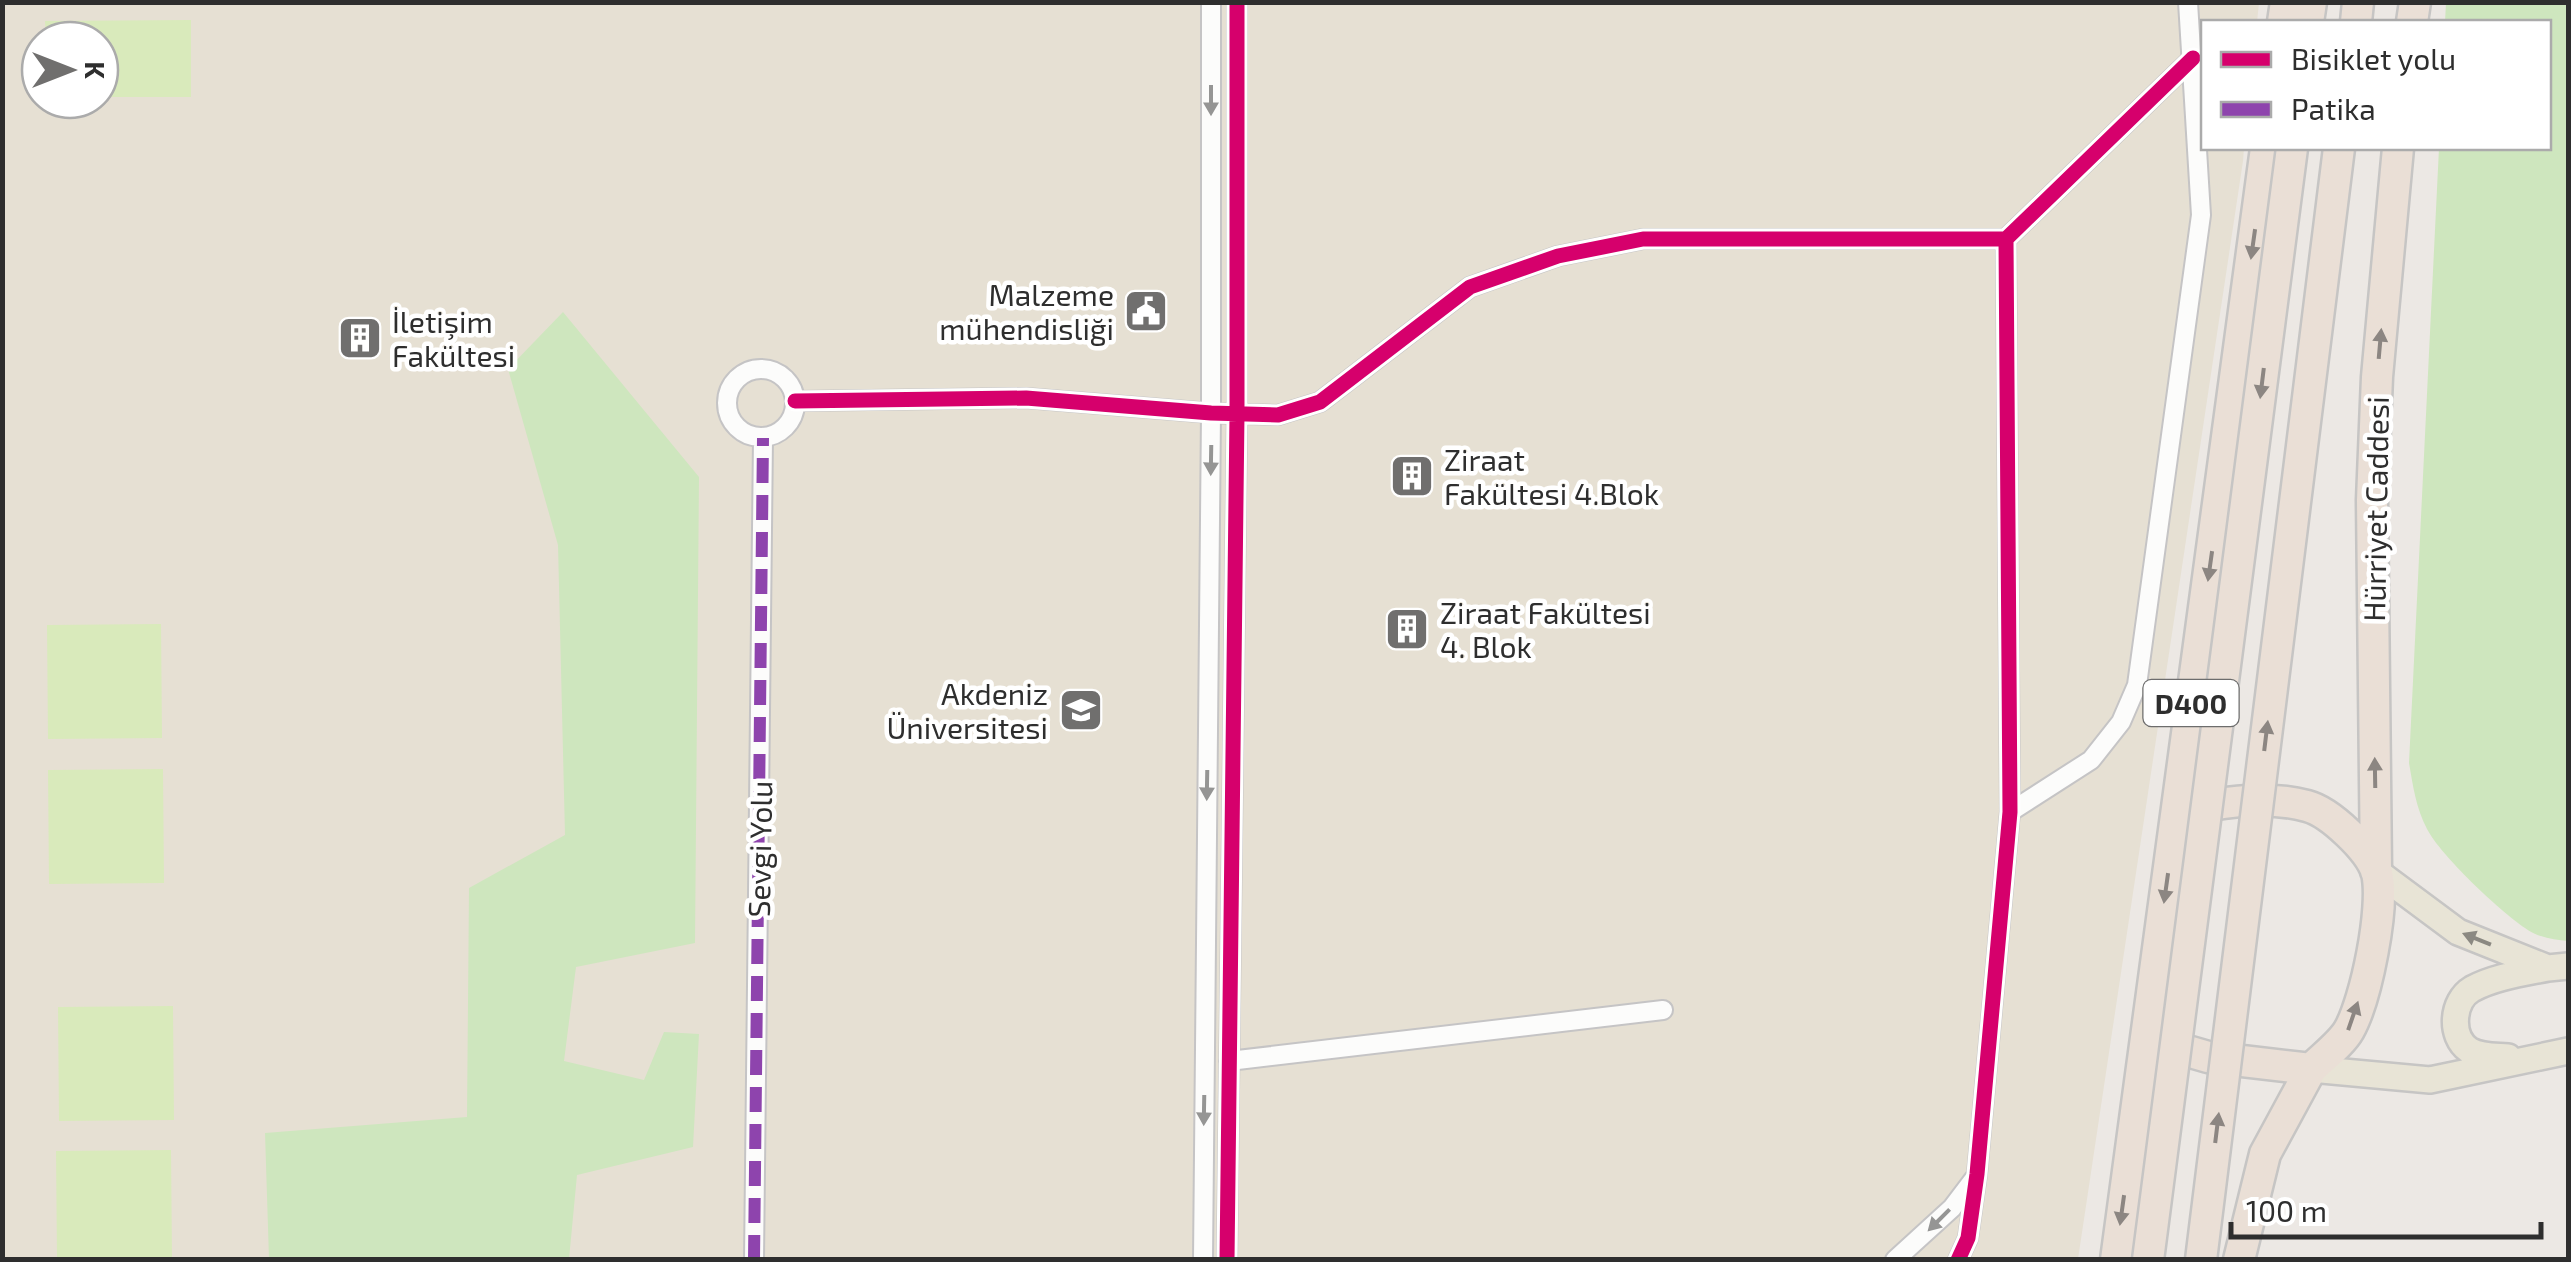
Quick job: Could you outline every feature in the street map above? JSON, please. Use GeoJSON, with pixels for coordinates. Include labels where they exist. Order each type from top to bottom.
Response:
{"type":"FeatureCollection","features":[{"type":"Feature","properties":{"kind":"highway","name":"D400"},"geometry":{"type":"LineString","coordinates":[[2116,1260],[2266,150]]}},
{"type":"Feature","properties":{"kind":"highway"},"geometry":{"type":"LineString","coordinates":[[2148,1260],[2292,150]]}},
{"type":"Feature","properties":{"kind":"highway"},"geometry":{"type":"LineString","coordinates":[[2201,1260],[2339,150]]}},
{"type":"Feature","properties":{"kind":"highway","name":"Hürriyet Caddesi"},"geometry":{"type":"LineString","coordinates":[[2239,1260],[2265,1154],[2311,1069],[2348,1031],[2372,959],[2379,913],[2372,500],[2378,377],[2398,150]]}},
{"type":"Feature","properties":{"kind":"highway"},"geometry":{"type":"LineString","coordinates":[[2174,832],[2193,808],[2244,798],[2309,806],[2343,826],[2376,871]]}},
{"type":"Feature","properties":{"kind":"highway"},"geometry":{"type":"LineString","coordinates":[[2146,1039],[2208,1057],[2311,1069]]}},
{"type":"Feature","properties":{"kind":"main road"},"geometry":{"type":"LineString","coordinates":[[2376,871],[2458,932],[2558,967]]}},
{"type":"Feature","properties":{"kind":"main road"},"geometry":{"type":"LineString","coordinates":[[2532,1058],[2471,1052],[2458,1035],[2455,1019],[2459,1002],[2474,988],[2558,967]]}},
{"type":"Feature","properties":{"kind":"main road"},"geometry":{"type":"LineString","coordinates":[[2311,1069],[2430,1080],[2568,1051]]}},
{"type":"Feature","properties":{"kind":"street"},"geometry":{"type":"LineString","coordinates":[[1203,1260],[1212,2]]}},
{"type":"Feature","properties":{"kind":"street"},"geometry":{"type":"LineString","coordinates":[[1228,1260],[1237,414],[1236,2]]}},
{"type":"Feature","properties":{"kind":"street"},"geometry":{"type":"LineString","coordinates":[[2010,812],[2090,760],[2121,722],[2138,685],[2201,216],[2188,2]]}},
{"type":"Feature","properties":{"kind":"street"},"geometry":{"type":"LineString","coordinates":[[795,401],[1026,398],[1211,413],[1278,414],[1320,402],[1470,287],[1558,256],[1644,239],[2006,238],[2193,58]]}},
{"type":"Feature","properties":{"kind":"street"},"geometry":{"type":"LineString","coordinates":[[1958,1260],[1968,1238],[1978,1174],[2010,812],[2006,238]]}},
{"type":"Feature","properties":{"kind":"street"},"geometry":{"type":"LineString","coordinates":[[759,369],[784,378],[795,401],[794,414],[787,426],[763,438],[750,436],[730,418],[726,406],[735,380],[759,369]]}},
{"type":"Feature","properties":{"kind":"street","name":"Sevgi Yolu"},"geometry":{"type":"LineString","coordinates":[[754,1260],[763,438]]}},
{"type":"Feature","properties":{"kind":"street"},"geometry":{"type":"LineString","coordinates":[[1229,1061],[1663,1010]]}},
{"type":"Feature","properties":{"kind":"street"},"geometry":{"type":"LineString","coordinates":[[1895,1260],[1952,1208],[1978,1174]]}},
{"type":"Feature","properties":{"kind":"shaded area","name":"Akdeniz Üniversitesi"},"geometry":{"type":"Polygon","coordinates":[[[2,3],[2259,3],[2257,20],[2201,20],[2201,150],[2244,150],[2078,1259],[3,1259],[2,3]]]}},
{"type":"Feature","properties":{"kind":"green space"},"geometry":{"type":"Polygon","coordinates":[[[2446,3],[2568,3],[2568,941],[2545,938],[2525,928],[2457,867],[2423,821],[2409,763],[2439,150],[2551,150],[2551,20],[2445,20],[2446,3]]]}},
{"type":"Feature","properties":{"kind":"green space"},"geometry":{"type":"Polygon","coordinates":[[[120,20],[191,20],[191,97],[120,97],[120,20]]]}},
{"type":"Feature","properties":{"kind":"green space"},"geometry":{"type":"Polygon","coordinates":[[[563,312],[699,477],[695,943],[576,967],[564,1061],[644,1080],[664,1032],[699,1034],[693,1147],[577,1175],[569,1259],[269,1259],[265,1133],[467,1117],[469,888],[565,835],[558,545],[508,369],[563,312]]]}},
{"type":"Feature","properties":{"kind":"green space"},"geometry":{"type":"Polygon","coordinates":[[[161,624],[162,738],[48,739],[47,625],[161,624]]]}},
{"type":"Feature","properties":{"kind":"green space"},"geometry":{"type":"Polygon","coordinates":[[[163,769],[164,883],[49,884],[48,770],[163,769]]]}},
{"type":"Feature","properties":{"kind":"green space"},"geometry":{"type":"Polygon","coordinates":[[[173,1006],[174,1120],[59,1121],[58,1007],[173,1006]]]}},
{"type":"Feature","properties":{"kind":"green space"},"geometry":{"type":"Polygon","coordinates":[[[171,1150],[172,1259],[57,1259],[56,1151],[171,1150]]]}},
{"type":"Feature","properties":{"kind":"marked path"},"geometry":{"type":"LineString","coordinates":[[754,1260],[763,438]]}},
{"type":"Feature","properties":{"kind":"cycle path"},"geometry":{"type":"LineString","coordinates":[[1227,1260],[1237,414],[1237,2]]}},
{"type":"Feature","properties":{"kind":"cycle path"},"geometry":{"type":"LineString","coordinates":[[795,401],[1026,398],[1278,415],[1320,402],[1470,287],[1558,256],[1643,239],[2006,239],[2193,58]]}},
{"type":"Feature","properties":{"kind":"cycle path"},"geometry":{"type":"LineString","coordinates":[[1958,1260],[1968,1238],[1977,1174],[2010,812],[2006,239]]}},
{"type":"Feature","properties":{"kind":"place","name":"Malzeme mühendisliği"},"geometry":{"type":"Point","coordinates":[1146,311]}},
{"type":"Feature","properties":{"kind":"place","name":"İletişim Fakültesi"},"geometry":{"type":"Point","coordinates":[360,338]}},
{"type":"Feature","properties":{"kind":"place","name":"Ziraat Fakültesi 4.Blok"},"geometry":{"type":"Point","coordinates":[1412,476]}},
{"type":"Feature","properties":{"kind":"place","name":"Ziraat Fakültesi 4. Blok"},"geometry":{"type":"Point","coordinates":[1407,629]}},
{"type":"Feature","properties":{"kind":"place","name":"Akdeniz Üniversitesi"},"geometry":{"type":"Point","coordinates":[1081,710]}}]}
